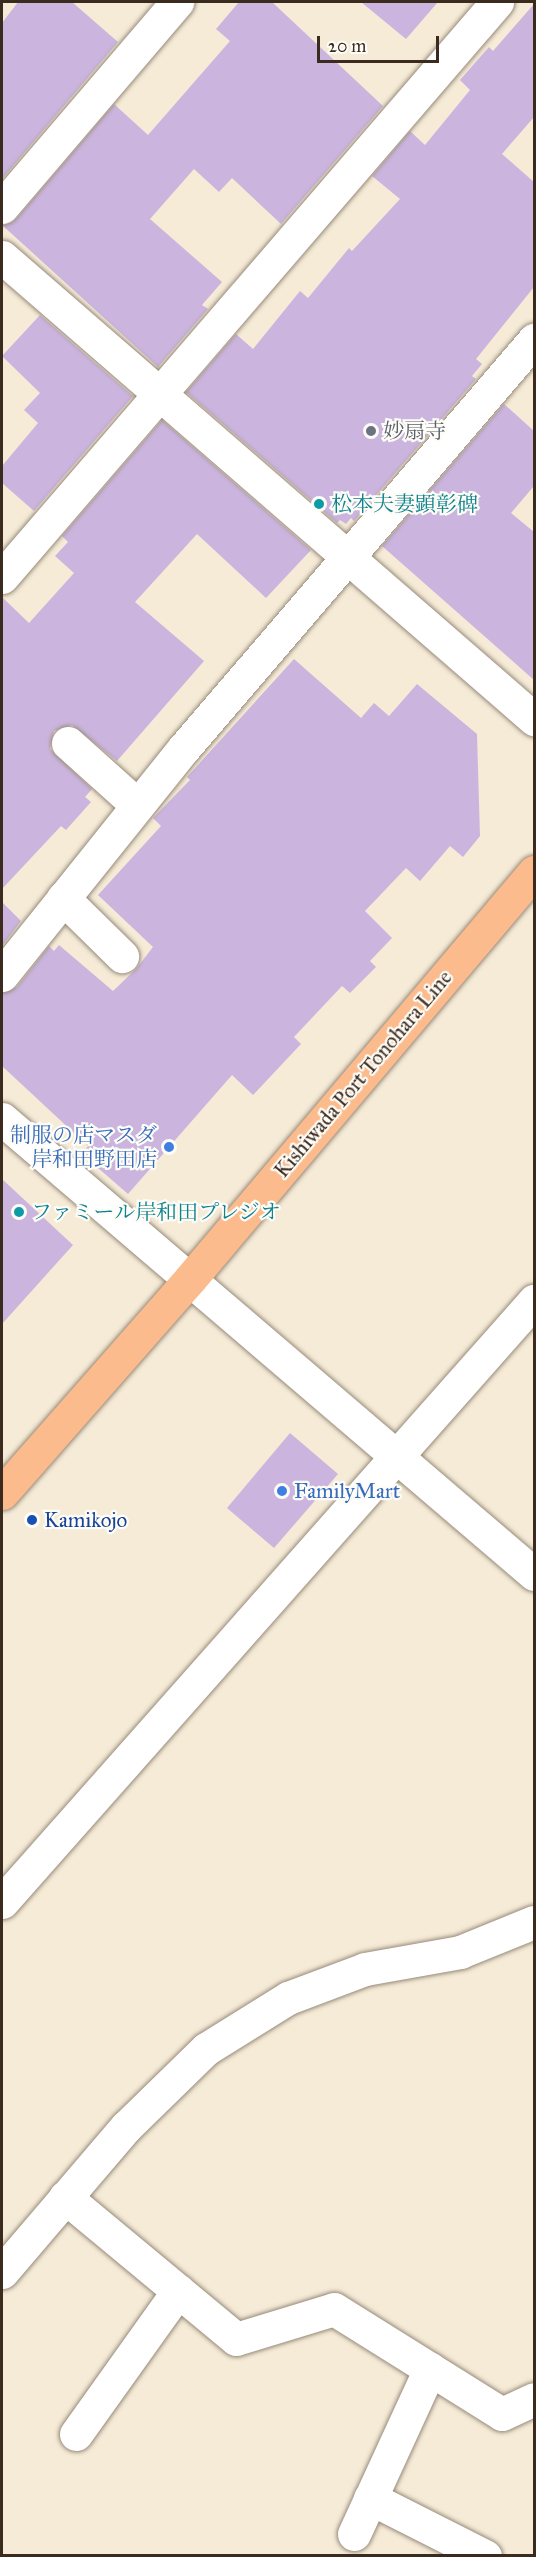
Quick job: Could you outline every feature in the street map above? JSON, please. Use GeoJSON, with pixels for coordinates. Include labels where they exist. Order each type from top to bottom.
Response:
{"type":"FeatureCollection","features":[{"type":"Feature","properties":{"kind":"main road","name":"Kishiwada Port Tonohara Line"},"geometry":{"type":"LineString","coordinates":[[2,1493],[190,1279],[534,872]]}},
{"type":"Feature","properties":{"kind":"street"},"geometry":{"type":"LineString","coordinates":[[2,207],[177,2]]}},
{"type":"Feature","properties":{"kind":"street"},"geometry":{"type":"LineString","coordinates":[[2,577],[497,2]]}},
{"type":"Feature","properties":{"kind":"street"},"geometry":{"type":"LineString","coordinates":[[2,257],[534,719]]}},
{"type":"Feature","properties":{"kind":"street"},"geometry":{"type":"LineString","coordinates":[[2,975],[138,806],[534,340]]}},
{"type":"Feature","properties":{"kind":"street"},"geometry":{"type":"LineString","coordinates":[[68,743],[138,806]]}},
{"type":"Feature","properties":{"kind":"street"},"geometry":{"type":"LineString","coordinates":[[63,898],[122,956]]}},
{"type":"Feature","properties":{"kind":"street"},"geometry":{"type":"LineString","coordinates":[[2,1119],[396,1459],[534,1574]]}},
{"type":"Feature","properties":{"kind":"street"},"geometry":{"type":"LineString","coordinates":[[2,1902],[534,1301]]}},
{"type":"Feature","properties":{"kind":"street"},"geometry":{"type":"LineString","coordinates":[[2,2271],[126,2127],[206,2049],[288,1998],[365,1969],[460,1952],[534,1922]]}},
{"type":"Feature","properties":{"kind":"street"},"geometry":{"type":"LineString","coordinates":[[65,2197],[236,2339],[334,2309],[502,2414],[534,2398]]}},
{"type":"Feature","properties":{"kind":"street"},"geometry":{"type":"LineString","coordinates":[[76,2434],[178,2291]]}},
{"type":"Feature","properties":{"kind":"street"},"geometry":{"type":"LineString","coordinates":[[354,2534],[430,2369]]}},
{"type":"Feature","properties":{"kind":"street"},"geometry":{"type":"LineString","coordinates":[[370,2498],[485,2556]]}},
{"type":"Feature","properties":{"kind":"building"},"geometry":{"type":"Polygon","coordinates":[[[18,2],[72,2],[118,42],[2,179],[2,23],[18,2]]]}},
{"type":"Feature","properties":{"kind":"building"},"geometry":{"type":"Polygon","coordinates":[[[239,2],[272,2],[383,106],[281,224],[232,178],[219,192],[194,169],[150,219],[222,282],[202,305],[208,309],[158,367],[2,225],[16,219],[114,104],[148,135],[230,41],[216,29],[239,2]]]}},
{"type":"Feature","properties":{"kind":"building"},"geometry":{"type":"Polygon","coordinates":[[[361,2],[438,2],[406,39],[361,2]]]}},
{"type":"Feature","properties":{"kind":"building"},"geometry":{"type":"Polygon","coordinates":[[[534,4],[534,117],[502,154],[534,182],[534,287],[476,359],[482,364],[472,376],[476,379],[354,521],[351,518],[346,524],[340,520],[337,523],[186,392],[236,334],[253,349],[300,291],[308,298],[349,248],[352,251],[400,199],[372,176],[410,131],[425,145],[470,90],[460,80],[489,47],[493,51],[534,4]]]}},
{"type":"Feature","properties":{"kind":"building"},"geometry":{"type":"Polygon","coordinates":[[[40,315],[133,396],[34,511],[2,483],[2,466],[38,423],[24,410],[40,393],[2,356],[40,315]]]}},
{"type":"Feature","properties":{"kind":"building"},"geometry":{"type":"Polygon","coordinates":[[[504,404],[534,431],[534,486],[511,513],[534,532],[534,680],[382,546],[504,404]]]}},
{"type":"Feature","properties":{"kind":"building"},"geometry":{"type":"Polygon","coordinates":[[[162,420],[311,550],[266,598],[197,534],[135,602],[204,661],[117,761],[72,725],[54,731],[50,749],[92,789],[85,797],[91,802],[66,830],[61,826],[2,889],[2,597],[29,623],[74,573],[55,556],[68,542],[62,536],[162,420]]]}},
{"type":"Feature","properties":{"kind":"building"},"geometry":{"type":"Polygon","coordinates":[[[294,659],[361,718],[374,703],[389,716],[417,684],[477,734],[480,836],[463,857],[450,846],[420,881],[406,868],[365,911],[392,938],[370,961],[376,967],[350,993],[342,986],[294,1037],[301,1044],[253,1095],[232,1075],[128,1194],[82,1154],[88,1146],[2,1066],[2,993],[17,987],[49,946],[54,951],[59,945],[113,991],[136,969],[153,947],[98,895],[161,826],[153,818],[190,780],[187,777],[294,659]]]}},
{"type":"Feature","properties":{"kind":"building"},"geometry":{"type":"Polygon","coordinates":[[[2,902],[21,921],[2,946],[2,902]]]}},
{"type":"Feature","properties":{"kind":"building","name":"ファミール岸和田プレジオ"},"geometry":{"type":"Polygon","coordinates":[[[2,1179],[73,1245],[2,1324],[2,1179]]]}},
{"type":"Feature","properties":{"kind":"building","name":"FamilyMart"},"geometry":{"type":"Polygon","coordinates":[[[290,1433],[338,1474],[274,1548],[227,1508],[290,1433]]]}},
{"type":"Feature","properties":{"kind":"place","name":"妙扇寺"},"geometry":{"type":"Point","coordinates":[371,431]}},
{"type":"Feature","properties":{"kind":"place","name":"松本夫妻顕彰碑"},"geometry":{"type":"Point","coordinates":[319,504]}},
{"type":"Feature","properties":{"kind":"place","name":"制服の店マスダ 岸和田野田店"},"geometry":{"type":"Point","coordinates":[169,1147]}},
{"type":"Feature","properties":{"kind":"place","name":"ファミール岸和田プレジオ"},"geometry":{"type":"Point","coordinates":[19,1212]}},
{"type":"Feature","properties":{"kind":"place","name":"FamilyMart"},"geometry":{"type":"Point","coordinates":[282,1491]}},
{"type":"Feature","properties":{"kind":"place","name":"Kamikojo"},"geometry":{"type":"Point","coordinates":[32,1520]}}]}
